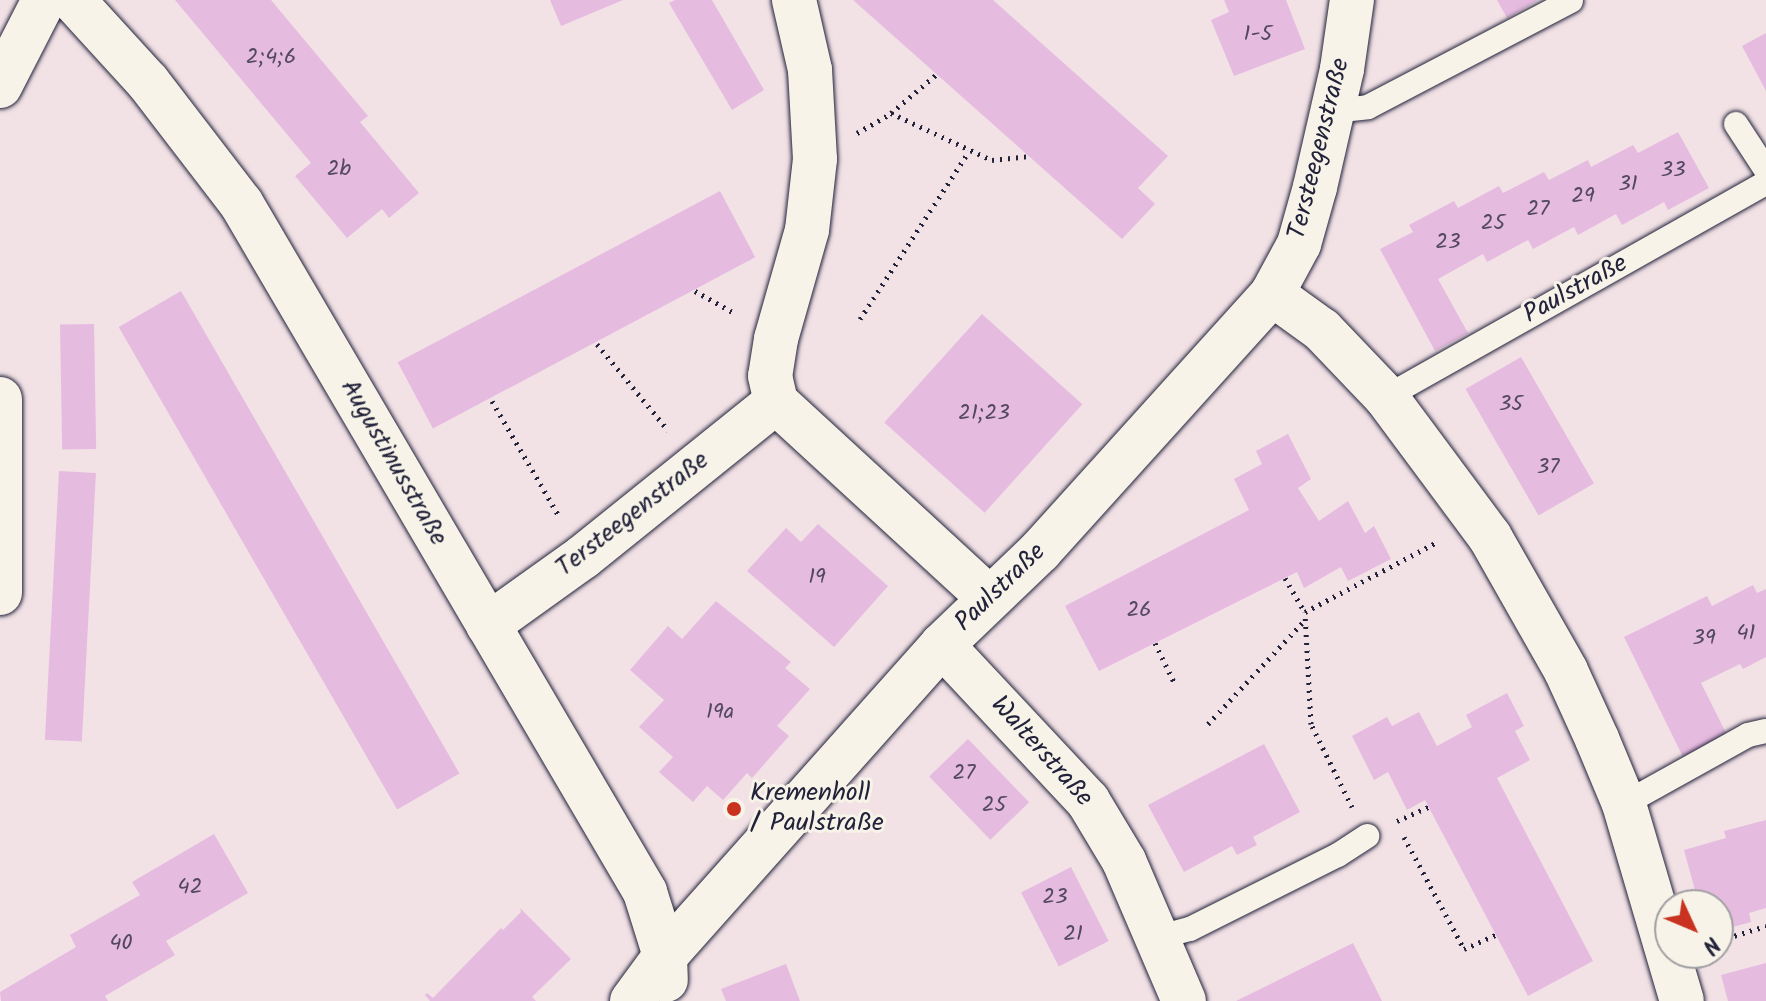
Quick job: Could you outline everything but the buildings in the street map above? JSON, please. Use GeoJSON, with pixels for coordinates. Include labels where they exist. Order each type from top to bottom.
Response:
{"type":"FeatureCollection","features":[{"type":"Feature","properties":{"kind":"street"},"geometry":{"type":"LineString","coordinates":[[0,86],[44,0]]}},
{"type":"Feature","properties":{"kind":"street","name":"Augustinusstraße"},"geometry":{"type":"LineString","coordinates":[[73,0],[148,82],[241,203],[645,892],[665,956],[667,1001]]}},
{"type":"Feature","properties":{"kind":"street"},"geometry":{"type":"LineString","coordinates":[[794,0],[810,70],[815,159],[807,230],[776,339],[770,376],[776,402],[989,598]]}},
{"type":"Feature","properties":{"kind":"street","name":"Tersteegenstraße"},"geometry":{"type":"LineString","coordinates":[[1272,294],[1299,244],[1332,111],[1352,0]]}},
{"type":"Feature","properties":{"kind":"street"},"geometry":{"type":"LineString","coordinates":[[1272,294],[1322,330],[1386,397],[1490,537],[1566,671],[1624,804],[1682,1001]]}},
{"type":"Feature","properties":{"kind":"street","name":"Paulstraße"},"geometry":{"type":"LineString","coordinates":[[632,1001],[665,956],[942,645],[1040,551],[1272,294]]}},
{"type":"Feature","properties":{"kind":"street"},"geometry":{"type":"LineString","coordinates":[[0,399],[0,593]]}},
{"type":"Feature","properties":{"kind":"street","name":"Tersteegenstraße"},"geometry":{"type":"LineString","coordinates":[[488,625],[583,557],[776,402]]}},
{"type":"Feature","properties":{"kind":"street","name":"Walterstraße"},"geometry":{"type":"LineString","coordinates":[[942,645],[1088,801],[1124,861],[1184,1001]]}},
{"type":"Feature","properties":{"kind":"lane"},"geometry":{"type":"LineString","coordinates":[[1332,111],[1368,107],[1571,1]]}},
{"type":"Feature","properties":{"kind":"lane"},"geometry":{"type":"LineString","coordinates":[[1736,124],[1766,170]]}},
{"type":"Feature","properties":{"kind":"lane","name":"Paulstraße"},"geometry":{"type":"LineString","coordinates":[[1386,397],[1766,183]]}},
{"type":"Feature","properties":{"kind":"lane"},"geometry":{"type":"LineString","coordinates":[[1624,804],[1748,735],[1766,731]]}},
{"type":"Feature","properties":{"kind":"lane"},"geometry":{"type":"LineString","coordinates":[[1156,938],[1190,929],[1338,855],[1367,836]]}},
{"type":"Feature","properties":{"kind":"path"},"geometry":{"type":"LineString","coordinates":[[815,159],[891,113],[937,74]]}},
{"type":"Feature","properties":{"kind":"path"},"geometry":{"type":"LineString","coordinates":[[891,113],[992,160],[1029,156]]}},
{"type":"Feature","properties":{"kind":"path"},"geometry":{"type":"LineString","coordinates":[[860,319],[969,151]]}},
{"type":"Feature","properties":{"kind":"path"},"geometry":{"type":"LineString","coordinates":[[597,344],[697,465]]}},
{"type":"Feature","properties":{"kind":"path"},"geometry":{"type":"LineString","coordinates":[[492,401],[583,557]]}},
{"type":"Feature","properties":{"kind":"path"},"geometry":{"type":"LineString","coordinates":[[1208,724],[1305,616],[1476,519]]}},
{"type":"Feature","properties":{"kind":"path"},"geometry":{"type":"LineString","coordinates":[[1285,578],[1305,616],[1311,724],[1367,836]]}},
{"type":"Feature","properties":{"kind":"path"},"geometry":{"type":"LineString","coordinates":[[1155,643],[1175,684]]}},
{"type":"Feature","properties":{"kind":"path"},"geometry":{"type":"LineString","coordinates":[[1429,807],[1396,822],[1464,949],[1496,935]]}},
{"type":"Feature","properties":{"kind":"path"},"geometry":{"type":"LineString","coordinates":[[1734,936],[1766,926]]}},
{"type":"Feature","properties":{"kind":"place","name":"Kremenholl / Paulstraße"},"geometry":{"type":"Point","coordinates":[734,809]}}]}
